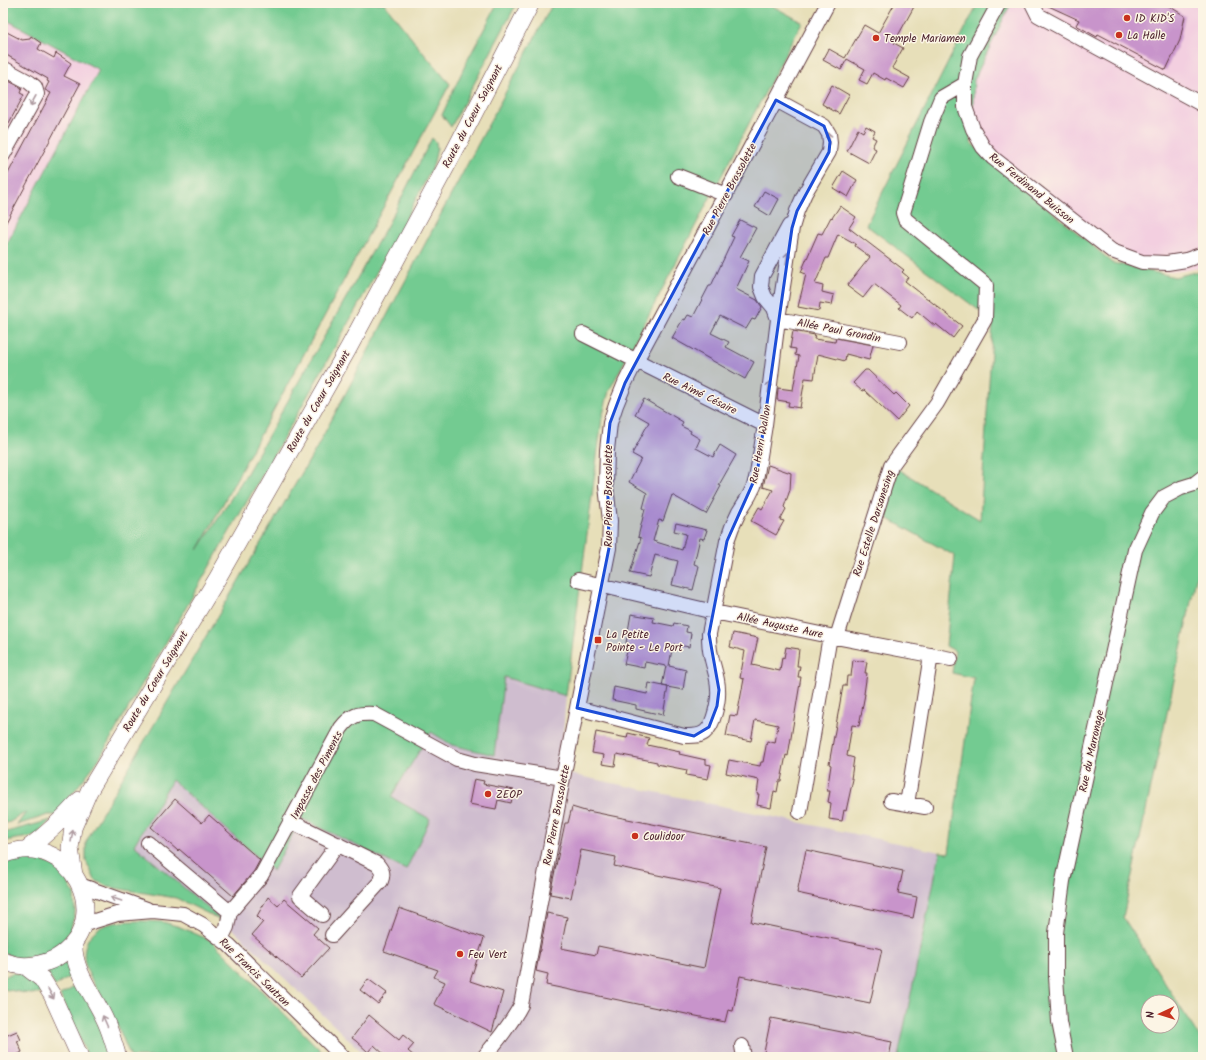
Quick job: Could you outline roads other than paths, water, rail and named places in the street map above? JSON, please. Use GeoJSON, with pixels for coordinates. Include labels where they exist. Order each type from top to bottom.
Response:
{"type":"FeatureCollection","features":[{"type":"Feature","properties":{"kind":"main road","name":"Route du Coeur Saignant"},"geometry":{"type":"LineString","coordinates":[[74,942],[79,934],[85,911],[84,897],[77,880],[70,848],[73,828],[89,791],[217,579],[348,349],[450,159],[531,3]]}},
{"type":"Feature","properties":{"kind":"main road","name":"Route du Coeur Saignant"},"geometry":{"type":"LineString","coordinates":[[27,849],[60,822],[89,791]]}},
{"type":"Feature","properties":{"kind":"main road"},"geometry":{"type":"LineString","coordinates":[[3,855],[12,851],[27,849],[43,851],[66,865],[77,880]]}},
{"type":"Feature","properties":{"kind":"main road"},"geometry":{"type":"LineString","coordinates":[[12,966],[49,962],[63,954],[74,942]]}},
{"type":"Feature","properties":{"kind":"main road"},"geometry":{"type":"LineString","coordinates":[[74,942],[73,952],[82,978],[106,1021],[118,1057]]}},
{"type":"Feature","properties":{"kind":"main road"},"geometry":{"type":"LineString","coordinates":[[12,966],[42,979],[52,995],[80,1057]]}},
{"type":"Feature","properties":{"kind":"street","name":"Rue Ferdinand Buisson"},"geometry":{"type":"LineString","coordinates":[[999,3],[970,56],[964,84],[965,108],[973,129],[983,147],[993,158],[1112,251],[1142,262],[1167,263],[1186,260],[1203,254]]}},
{"type":"Feature","properties":{"kind":"street"},"geometry":{"type":"LineString","coordinates":[[1032,3],[1038,15],[1203,105]]}},
{"type":"Feature","properties":{"kind":"street","name":"Rue Pierre Brossolette"},"geometry":{"type":"LineString","coordinates":[[484,1057],[503,1033],[521,1005],[563,778],[609,548],[610,521],[606,486],[606,464],[610,424],[620,394],[636,361],[726,196],[825,4]]}},
{"type":"Feature","properties":{"kind":"street"},"geometry":{"type":"LineString","coordinates":[[3,68],[29,82],[35,87],[37,94],[3,155]]}},
{"type":"Feature","properties":{"kind":"street","name":"Rue Estelle Darsanesing"},"geometry":{"type":"LineString","coordinates":[[833,636],[891,466],[937,403],[985,319],[986,284],[905,219],[903,213],[931,122],[941,98],[964,84]]}},
{"type":"Feature","properties":{"kind":"street","name":"Rue Henri Wallon"},"geometry":{"type":"LineString","coordinates":[[577,708],[684,736],[694,736],[704,733],[713,719],[717,706],[719,690],[709,644],[709,634],[727,541],[732,526],[754,486],[764,426],[778,319],[796,211],[829,152],[829,134],[824,126],[776,100]]}},
{"type":"Feature","properties":{"kind":"street"},"geometry":{"type":"LineString","coordinates":[[678,176],[726,196]]}},
{"type":"Feature","properties":{"kind":"street"},"geometry":{"type":"LineString","coordinates":[[778,319],[774,308],[763,292],[762,276],[796,211]]}},
{"type":"Feature","properties":{"kind":"street","name":"Allée Paul Grondin"},"geometry":{"type":"LineString","coordinates":[[778,319],[900,342]]}},
{"type":"Feature","properties":{"kind":"street","name":"Rue Aimé Césaire"},"geometry":{"type":"LineString","coordinates":[[583,334],[764,426]]}},
{"type":"Feature","properties":{"kind":"street","name":"Rue du Marronage"},"geometry":{"type":"LineString","coordinates":[[1066,1057],[1059,1022],[1056,977],[1056,933],[1063,881],[1135,550],[1152,513],[1164,497],[1181,488],[1194,484],[1203,477]]}},
{"type":"Feature","properties":{"kind":"street","name":"Allée Auguste Aure"},"geometry":{"type":"LineString","coordinates":[[578,580],[714,612],[833,636],[800,812]]}},
{"type":"Feature","properties":{"kind":"street"},"geometry":{"type":"LineString","coordinates":[[833,636],[951,659]]}},
{"type":"Feature","properties":{"kind":"street"},"geometry":{"type":"LineString","coordinates":[[907,804],[931,655]]}},
{"type":"Feature","properties":{"kind":"street","name":"Impasse des Piments"},"geometry":{"type":"LineString","coordinates":[[230,912],[261,876],[341,728],[347,720],[355,715],[374,714],[457,759],[475,764],[563,778]]}},
{"type":"Feature","properties":{"kind":"street"},"geometry":{"type":"LineString","coordinates":[[890,801],[925,807]]}},
{"type":"Feature","properties":{"kind":"street"},"geometry":{"type":"LineString","coordinates":[[290,821],[377,864],[382,870],[383,874],[381,881],[332,936]]}},
{"type":"Feature","properties":{"kind":"street"},"geometry":{"type":"LineString","coordinates":[[148,843],[230,912],[227,927],[221,939]]}},
{"type":"Feature","properties":{"kind":"street"},"geometry":{"type":"LineString","coordinates":[[322,915],[300,896],[338,844]]}},
{"type":"Feature","properties":{"kind":"street"},"geometry":{"type":"LineString","coordinates":[[77,880],[153,911]]}},
{"type":"Feature","properties":{"kind":"street"},"geometry":{"type":"LineString","coordinates":[[82,925],[117,914],[153,911]]}},
{"type":"Feature","properties":{"kind":"street","name":"Rue Francis Sautron"},"geometry":{"type":"LineString","coordinates":[[153,911],[184,914],[203,925],[234,950],[343,1057]]}},
{"type":"Feature","properties":{"kind":"place","name":"ID KID'S"},"geometry":{"type":"Point","coordinates":[1127,18]}},
{"type":"Feature","properties":{"kind":"place","name":"La Halle"},"geometry":{"type":"Point","coordinates":[1119,35]}},
{"type":"Feature","properties":{"kind":"place","name":"Temple Mariamen"},"geometry":{"type":"Point","coordinates":[876,38]}},
{"type":"Feature","properties":{"kind":"place","name":"La Petite Pointe - Le Port"},"geometry":{"type":"Point","coordinates":[598,640]}},
{"type":"Feature","properties":{"kind":"place","name":"ZEOP"},"geometry":{"type":"Point","coordinates":[488,794]}},
{"type":"Feature","properties":{"kind":"place","name":"Coulidoor"},"geometry":{"type":"Point","coordinates":[635,836]}},
{"type":"Feature","properties":{"kind":"place","name":"Feu Vert"},"geometry":{"type":"Point","coordinates":[460,954]}}]}
